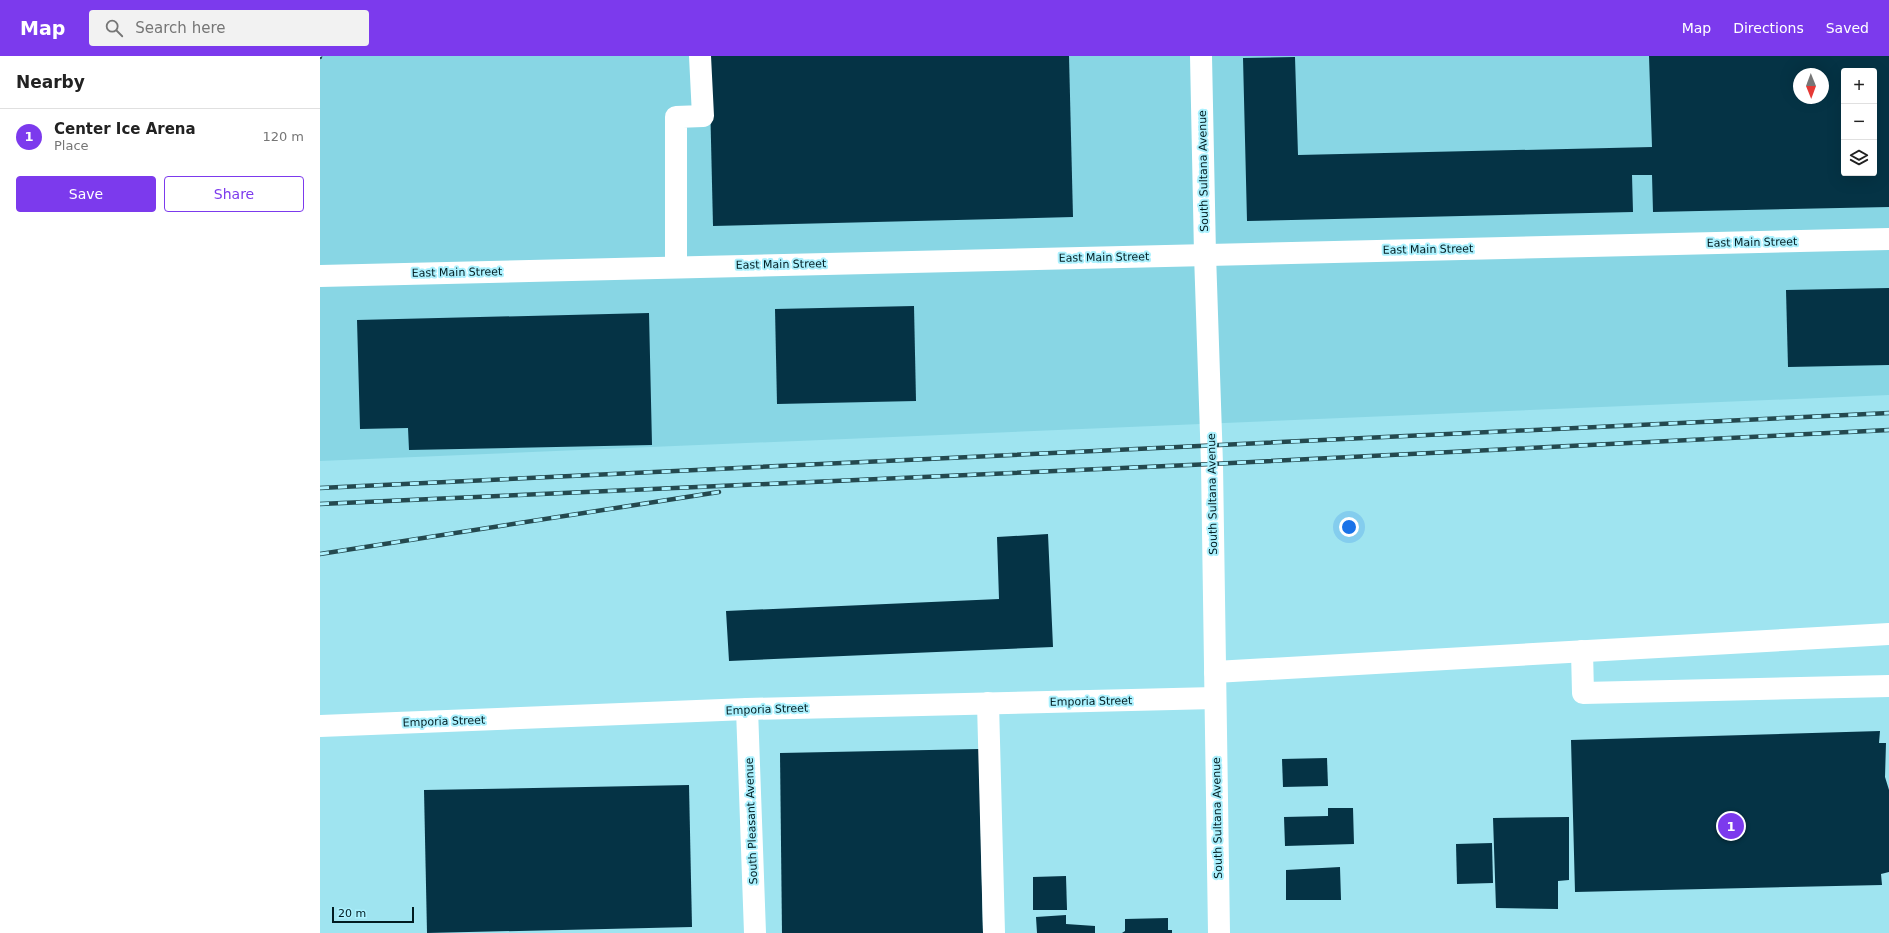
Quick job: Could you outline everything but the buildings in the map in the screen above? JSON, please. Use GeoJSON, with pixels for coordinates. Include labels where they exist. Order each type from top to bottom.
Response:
{"type":"FeatureCollection","features":[{"type":"Feature","properties":{"kind":"street"},"geometry":{"type":"LineString","coordinates":[[676,267],[676,117],[703,116],[700,56]]}},
{"type":"Feature","properties":{"kind":"street","name":"South Sultana Avenue"},"geometry":{"type":"LineString","coordinates":[[1201,56],[1205,254],[1212,464],[1219,933]]}},
{"type":"Feature","properties":{"kind":"street","name":"East Main Street"},"geometry":{"type":"LineString","coordinates":[[320,276],[1889,239]]}},
{"type":"Feature","properties":{"kind":"street"},"geometry":{"type":"LineString","coordinates":[[1215,672],[1889,634]]}},
{"type":"Feature","properties":{"kind":"street"},"geometry":{"type":"LineString","coordinates":[[1582,651],[1583,693],[1889,686]]}},
{"type":"Feature","properties":{"kind":"street","name":"Emporia Street"},"geometry":{"type":"LineString","coordinates":[[320,726],[747,709],[1215,698]]}},
{"type":"Feature","properties":{"kind":"street"},"geometry":{"type":"LineString","coordinates":[[988,703],[994,933]]}},
{"type":"Feature","properties":{"kind":"street","name":"South Pleasant Avenue"},"geometry":{"type":"LineString","coordinates":[[747,709],[756,933]]}},
{"type":"Feature","properties":{"kind":"shaded area"},"geometry":{"type":"Polygon","coordinates":[[[320,56],[1889,56],[1889,395],[320,461],[320,56]]]}},
{"type":"Feature","properties":{"kind":"railway"},"geometry":{"type":"LineString","coordinates":[[320,488],[1889,413]]}},
{"type":"Feature","properties":{"kind":"railway"},"geometry":{"type":"LineString","coordinates":[[320,504],[1212,464],[1889,430]]}},
{"type":"Feature","properties":{"kind":"railway"},"geometry":{"type":"LineString","coordinates":[[320,554],[719,492]]}},
{"type":"Feature","properties":{"kind":"place","name":"Center Ice Arena"},"geometry":{"type":"Point","coordinates":[1731,826]}}]}
